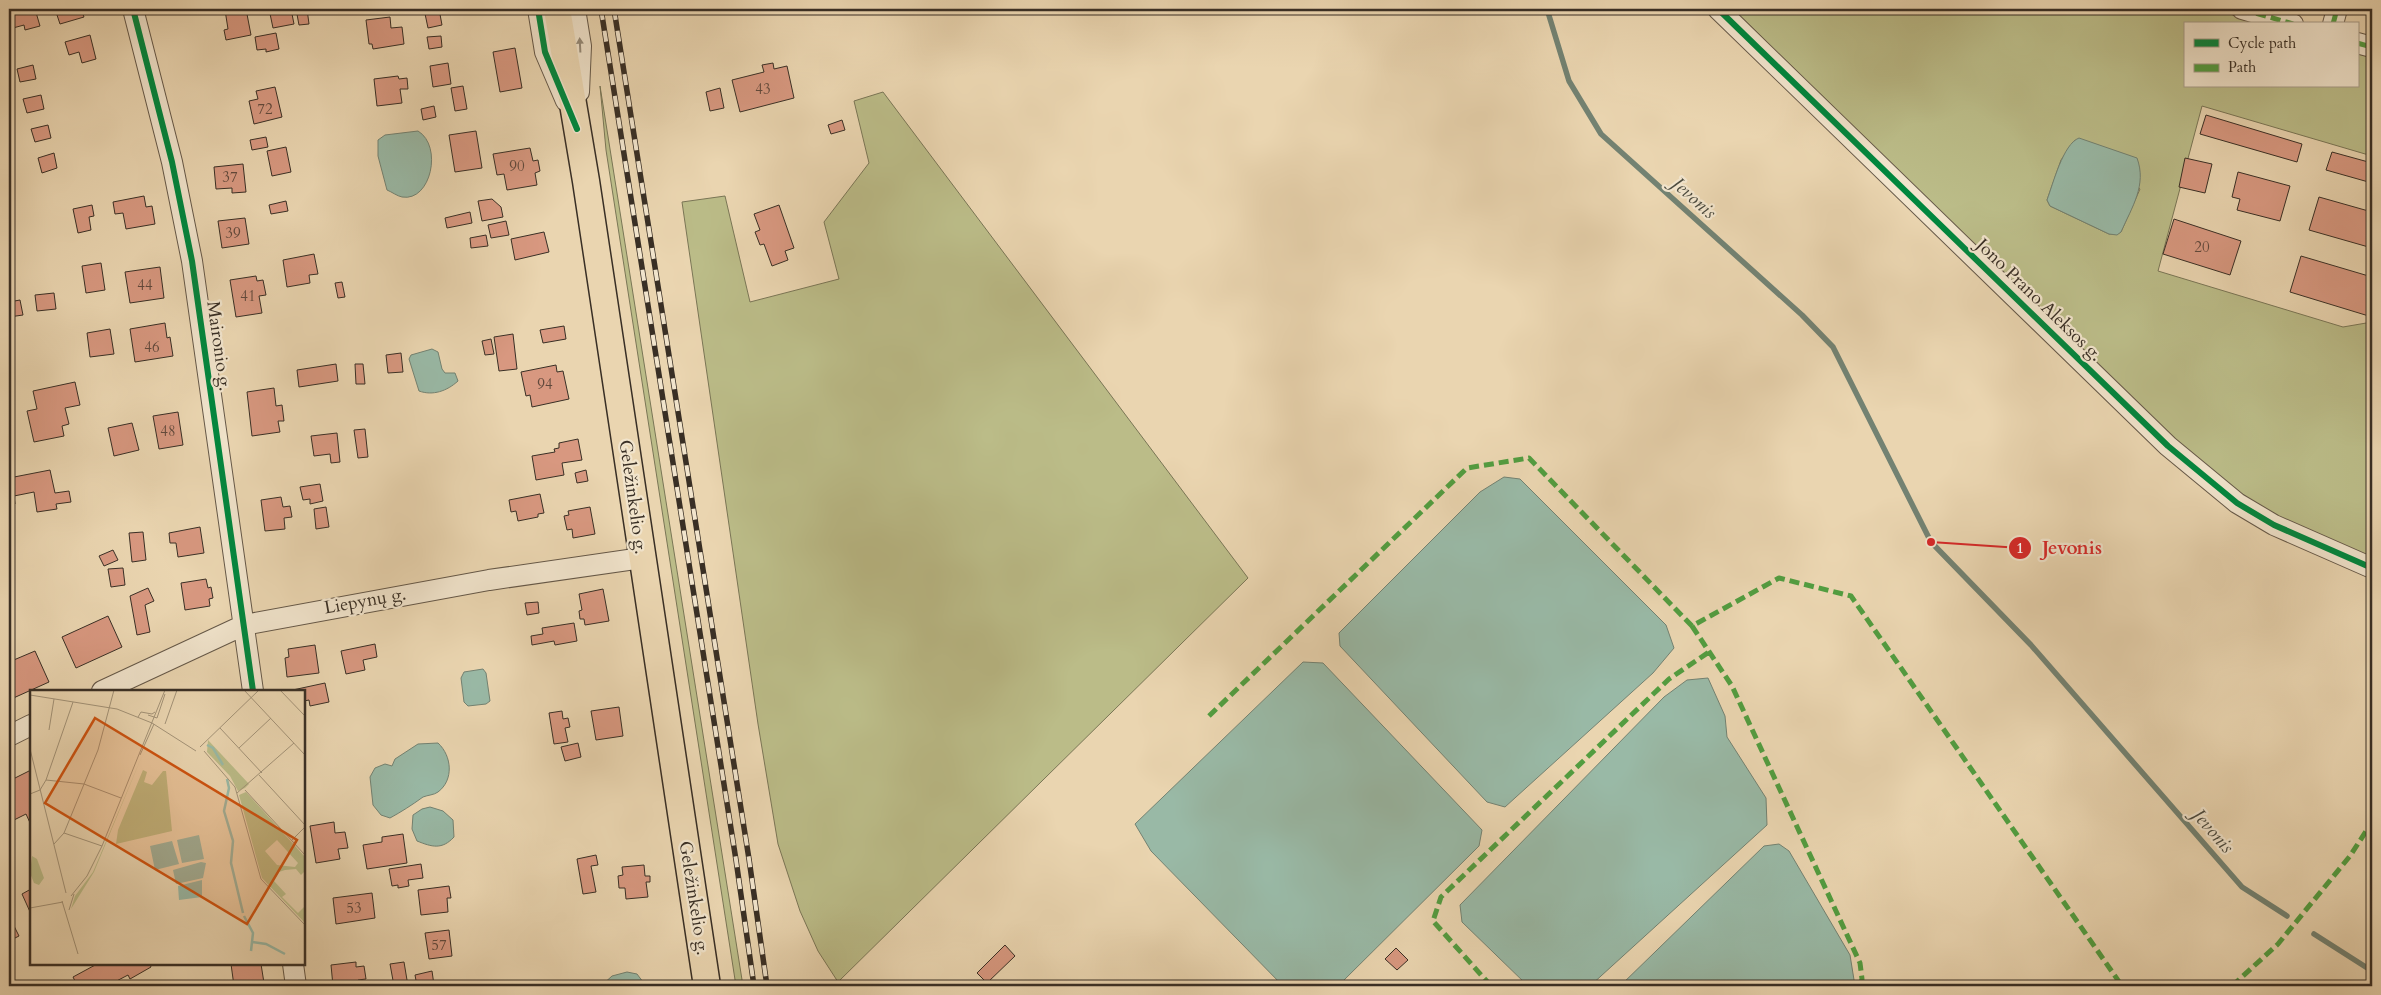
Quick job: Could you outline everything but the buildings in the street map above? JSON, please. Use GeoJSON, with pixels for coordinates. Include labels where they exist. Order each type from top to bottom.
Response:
{"type":"FeatureCollection","features":[{"type":"Feature","properties":{"kind":"main road","name":"Geležinkelio g."},"geometry":{"type":"LineString","coordinates":[[557,9],[577,129],[707,986]]}},
{"type":"Feature","properties":{"kind":"street","name":"Maironio g."},"geometry":{"type":"LineString","coordinates":[[133,9],[172,162],[192,261],[254,690]]}},
{"type":"Feature","properties":{"kind":"street"},"geometry":{"type":"LineString","coordinates":[[538,9],[545,52],[577,129]]}},
{"type":"Feature","properties":{"kind":"street"},"geometry":{"type":"LineString","coordinates":[[575,9],[581,46],[577,129]]}},
{"type":"Feature","properties":{"kind":"street","name":"Jono Prano Aleksos g."},"geometry":{"type":"LineString","coordinates":[[1718,9],[2168,446],[2245,507],[2298,536],[2372,568]]}},
{"type":"Feature","properties":{"kind":"street"},"geometry":{"type":"LineString","coordinates":[[2242,9],[2286,22]]}},
{"type":"Feature","properties":{"kind":"street"},"geometry":{"type":"LineString","coordinates":[[2334,22],[2337,9]]}},
{"type":"Feature","properties":{"kind":"street"},"geometry":{"type":"LineString","coordinates":[[2358,43],[2372,47]]}},
{"type":"Feature","properties":{"kind":"street","name":"Liepynų g."},"geometry":{"type":"LineString","coordinates":[[104,690],[244,624],[489,580],[642,558]]}},
{"type":"Feature","properties":{"kind":"street"},"geometry":{"type":"LineString","coordinates":[[9,736],[30,726]]}},
{"type":"Feature","properties":{"kind":"street"},"geometry":{"type":"LineString","coordinates":[[293,965],[296,986]]}},
{"type":"Feature","properties":{"kind":"green space"},"geometry":{"type":"Polygon","coordinates":[[[1733,9],[2214,9],[2256,22],[2184,22],[2184,88],[2358,88],[2358,53],[2372,58],[2372,156],[2202,106],[2158,271],[2343,327],[2372,322],[2372,557],[2321,538],[2288,522],[2233,488],[2174,439],[1733,9]],[[2075,140],[2061,160],[2047,200],[2050,206],[2109,234],[2121,232],[2140,189],[2075,140]]]}},
{"type":"Feature","properties":{"kind":"green space"},"geometry":{"type":"Polygon","coordinates":[[[600,86],[743,986],[736,986],[606,150],[600,86]]]}},
{"type":"Feature","properties":{"kind":"green space"},"geometry":{"type":"Polygon","coordinates":[[[883,92],[1248,578],[838,982],[818,951],[800,911],[778,844],[758,724],[682,202],[725,196],[750,302],[839,279],[824,222],[869,163],[854,101],[883,92]]]}},
{"type":"Feature","properties":{"kind":"shaded area"},"geometry":{"type":"Polygon","coordinates":[[[418,131],[426,138],[430,148],[432,160],[430,172],[420,191],[412,196],[398,196],[387,190],[378,156],[378,140],[385,135],[418,131]]]}},
{"type":"Feature","properties":{"kind":"shaded area"},"geometry":{"type":"Polygon","coordinates":[[[2079,138],[2137,158],[2140,177],[2137,196],[2121,232],[2117,235],[2109,234],[2050,206],[2047,200],[2063,156],[2073,142],[2079,138]]]}},
{"type":"Feature","properties":{"kind":"shaded area"},"geometry":{"type":"Polygon","coordinates":[[[432,349],[438,352],[442,369],[445,373],[455,373],[458,381],[440,392],[429,393],[419,391],[409,359],[411,355],[432,349]]]}},
{"type":"Feature","properties":{"kind":"shaded area"},"geometry":{"type":"Polygon","coordinates":[[[1504,477],[1520,479],[1666,625],[1674,648],[1653,673],[1505,807],[1487,802],[1340,646],[1339,633],[1480,492],[1504,477]]]}},
{"type":"Feature","properties":{"kind":"shaded area"},"geometry":{"type":"Polygon","coordinates":[[[1303,662],[1323,663],[1482,830],[1479,846],[1338,986],[1283,986],[1151,851],[1135,824],[1303,662]]]}},
{"type":"Feature","properties":{"kind":"shaded area"},"geometry":{"type":"Polygon","coordinates":[[[483,669],[486,673],[490,701],[486,704],[468,706],[464,702],[461,678],[464,672],[483,669]]]}},
{"type":"Feature","properties":{"kind":"shaded area"},"geometry":{"type":"Polygon","coordinates":[[[1708,678],[1725,716],[1727,737],[1766,798],[1767,825],[1590,986],[1528,986],[1462,922],[1460,905],[1664,697],[1687,680],[1708,678]]]}},
{"type":"Feature","properties":{"kind":"shaded area"},"geometry":{"type":"Polygon","coordinates":[[[438,743],[446,754],[449,768],[449,775],[443,787],[436,793],[423,797],[390,818],[381,815],[373,805],[370,777],[375,768],[385,764],[392,766],[395,759],[418,744],[438,743]]]}},
{"type":"Feature","properties":{"kind":"shaded area"},"geometry":{"type":"Polygon","coordinates":[[[430,807],[443,811],[453,820],[454,837],[441,846],[427,845],[417,841],[412,829],[413,815],[422,809],[430,807]]]}},
{"type":"Feature","properties":{"kind":"shaded area"},"geometry":{"type":"Polygon","coordinates":[[[1779,844],[1789,851],[1850,955],[1855,986],[1620,986],[1764,846],[1779,844]]]}},
{"type":"Feature","properties":{"kind":"shaded area"},"geometry":{"type":"Polygon","coordinates":[[[627,972],[637,974],[646,986],[601,986],[612,976],[627,972]]]}},
{"type":"Feature","properties":{"kind":"waterway","name":"Jevonis"},"geometry":{"type":"LineString","coordinates":[[1547,9],[1569,81],[1601,134],[1802,315],[1833,347],[1931,542],[2031,645],[2242,887],[2287,916]]}},
{"type":"Feature","properties":{"kind":"waterway","name":"Jevonis"},"geometry":{"type":"LineString","coordinates":[[2314,934],[2372,971]]}},
{"type":"Feature","properties":{"kind":"railway"},"geometry":{"type":"LineString","coordinates":[[601,9],[736,860],[754,986]]}},
{"type":"Feature","properties":{"kind":"railway"},"geometry":{"type":"LineString","coordinates":[[614,9],[749,859],[767,986]]}},
{"type":"Feature","properties":{"kind":"marked path"},"geometry":{"type":"LineString","coordinates":[[2242,9],[2286,22]]}},
{"type":"Feature","properties":{"kind":"marked path"},"geometry":{"type":"LineString","coordinates":[[2334,22],[2337,9]]}},
{"type":"Feature","properties":{"kind":"marked path"},"geometry":{"type":"LineString","coordinates":[[2358,43],[2372,47]]}},
{"type":"Feature","properties":{"kind":"marked path"},"geometry":{"type":"LineString","coordinates":[[1209,716],[1467,468],[1529,458],[1692,626],[1779,578],[1851,596],[2122,986]]}},
{"type":"Feature","properties":{"kind":"marked path"},"geometry":{"type":"LineString","coordinates":[[1692,626],[1732,686],[1860,963],[1862,979],[1860,986]]}},
{"type":"Feature","properties":{"kind":"marked path"},"geometry":{"type":"LineString","coordinates":[[1491,986],[1433,921],[1441,897],[1669,679],[1709,652]]}},
{"type":"Feature","properties":{"kind":"marked path"},"geometry":{"type":"LineString","coordinates":[[2232,986],[2278,944],[2350,856],[2372,822]]}},
{"type":"Feature","properties":{"kind":"cycle path"},"geometry":{"type":"LineString","coordinates":[[133,9],[172,162],[192,261],[253,690]]}},
{"type":"Feature","properties":{"kind":"cycle path"},"geometry":{"type":"LineString","coordinates":[[538,9],[545,52],[577,129]]}},
{"type":"Feature","properties":{"kind":"cycle path"},"geometry":{"type":"LineString","coordinates":[[1718,9],[2168,446],[2237,503],[2274,525],[2372,568]]}},
{"type":"Feature","properties":{"kind":"place","name":"Jevonis"},"geometry":{"type":"Point","coordinates":[1931,542]}}]}
